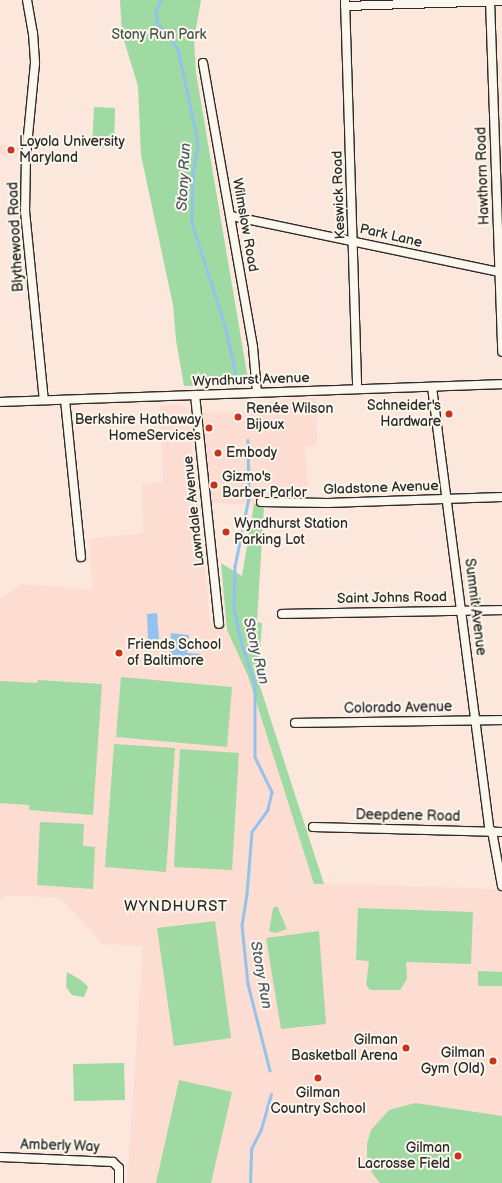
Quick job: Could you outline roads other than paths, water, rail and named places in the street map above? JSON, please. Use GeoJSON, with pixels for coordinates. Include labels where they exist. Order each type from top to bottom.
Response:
{"type":"FeatureCollection","features":[{"type":"Feature","properties":{"kind":"street","name":"Blythewood Road"},"geometry":{"type":"LineString","coordinates":[[27,0],[33,33],[35,63],[25,173],[25,218],[44,400]]}},
{"type":"Feature","properties":{"kind":"street","name":"Hawthorn Road"},"geometry":{"type":"LineString","coordinates":[[490,1],[498,138],[499,272],[502,352]]}},
{"type":"Feature","properties":{"kind":"street"},"geometry":{"type":"LineString","coordinates":[[345,3],[502,1]]}},
{"type":"Feature","properties":{"kind":"street","name":"Keswick Road"},"geometry":{"type":"LineString","coordinates":[[345,3],[357,389]]}},
{"type":"Feature","properties":{"kind":"street","name":"Wilmslow Road"},"geometry":{"type":"LineString","coordinates":[[203,63],[253,347],[257,393]]}},
{"type":"Feature","properties":{"kind":"street","name":"Park Lane"},"geometry":{"type":"LineString","coordinates":[[231,216],[499,272]]}},
{"type":"Feature","properties":{"kind":"street","name":"Wyndhurst Avenue"},"geometry":{"type":"LineString","coordinates":[[0,402],[502,384]]}},
{"type":"Feature","properties":{"kind":"street","name":"Summit Avenue"},"geometry":{"type":"LineString","coordinates":[[432,387],[448,498],[491,832],[502,886]]}},
{"type":"Feature","properties":{"kind":"street","name":"Lawndale Avenue"},"geometry":{"type":"LineString","coordinates":[[195,395],[218,624]]}},
{"type":"Feature","properties":{"kind":"street"},"geometry":{"type":"LineString","coordinates":[[65,400],[81,556]]}},
{"type":"Feature","properties":{"kind":"street","name":"Gladstone Avenue"},"geometry":{"type":"LineString","coordinates":[[261,502],[328,504],[448,498],[502,498]]}},
{"type":"Feature","properties":{"kind":"street","name":"Saint Johns Road"},"geometry":{"type":"LineString","coordinates":[[282,614],[502,610]]}},
{"type":"Feature","properties":{"kind":"street","name":"Colorado Avenue"},"geometry":{"type":"LineString","coordinates":[[295,723],[502,720]]}},
{"type":"Feature","properties":{"kind":"street","name":"Deepdene Road"},"geometry":{"type":"LineString","coordinates":[[313,827],[502,832]]}},
{"type":"Feature","properties":{"kind":"street","name":"Amberly Way"},"geometry":{"type":"LineString","coordinates":[[0,1157],[105,1161],[117,1165],[119,1183]]}},
{"type":"Feature","properties":{"kind":"water"},"geometry":{"type":"Polygon","coordinates":[[[157,613],[159,640],[148,641],[147,614],[157,613]]]}},
{"type":"Feature","properties":{"kind":"water"},"geometry":{"type":"Polygon","coordinates":[[[171,633],[189,635],[187,653],[201,654],[200,666],[170,664],[171,633]]]}},
{"type":"Feature","properties":{"kind":"waterway","name":"Stony Run"},"geometry":{"type":"LineString","coordinates":[[161,0],[156,12],[157,22],[178,49],[198,146],[193,175],[192,223],[225,325],[238,383]]}},
{"type":"Feature","properties":{"kind":"waterway","name":"Stony Run"},"geometry":{"type":"LineString","coordinates":[[248,440],[249,498],[235,567],[234,608],[240,637],[255,684],[255,757],[272,792],[268,810],[252,832],[247,894],[242,925],[248,984],[270,1070]]}},
{"type":"Feature","properties":{"kind":"waterway","name":"Stony Run"},"geometry":{"type":"LineString","coordinates":[[250,1183],[251,1149],[261,1129],[271,1094]]}},
{"type":"Feature","properties":{"kind":"place","name":"Loyola University Maryland"},"geometry":{"type":"Point","coordinates":[11,150]}},
{"type":"Feature","properties":{"kind":"place","name":"Schneider's Hardware"},"geometry":{"type":"Point","coordinates":[449,414]}},
{"type":"Feature","properties":{"kind":"place","name":"Renée Wilson Bijoux"},"geometry":{"type":"Point","coordinates":[238,417]}},
{"type":"Feature","properties":{"kind":"place","name":"Berkshire Hathaway HomeServices"},"geometry":{"type":"Point","coordinates":[209,428]}},
{"type":"Feature","properties":{"kind":"place","name":"Embody"},"geometry":{"type":"Point","coordinates":[218,453]}},
{"type":"Feature","properties":{"kind":"place","name":"Gizmo's Barber Parlor"},"geometry":{"type":"Point","coordinates":[214,485]}},
{"type":"Feature","properties":{"kind":"place","name":"Wyndhurst Station Parking Lot"},"geometry":{"type":"Point","coordinates":[226,532]}},
{"type":"Feature","properties":{"kind":"place","name":"Friends School of Baltimore"},"geometry":{"type":"Point","coordinates":[119,653]}},
{"type":"Feature","properties":{"kind":"place","name":"Gilman Basketball Arena"},"geometry":{"type":"Point","coordinates":[406,1048]}},
{"type":"Feature","properties":{"kind":"place","name":"Gilman Gym (Old)"},"geometry":{"type":"Point","coordinates":[493,1061]}},
{"type":"Feature","properties":{"kind":"place","name":"Gilman Country School"},"geometry":{"type":"Point","coordinates":[318,1078]}},
{"type":"Feature","properties":{"kind":"place","name":"Gilman Lacrosse Field"},"geometry":{"type":"Point","coordinates":[458,1156]}},
{"type":"Feature","properties":{"kind":"district","name":"WYNDHURST"},"geometry":{"type":"Point","coordinates":[176,907]}},
{"type":"Feature","properties":{"kind":"park label","name":"Stony Run Park"},"geometry":{"type":"Point","coordinates":[159,35]}}]}
